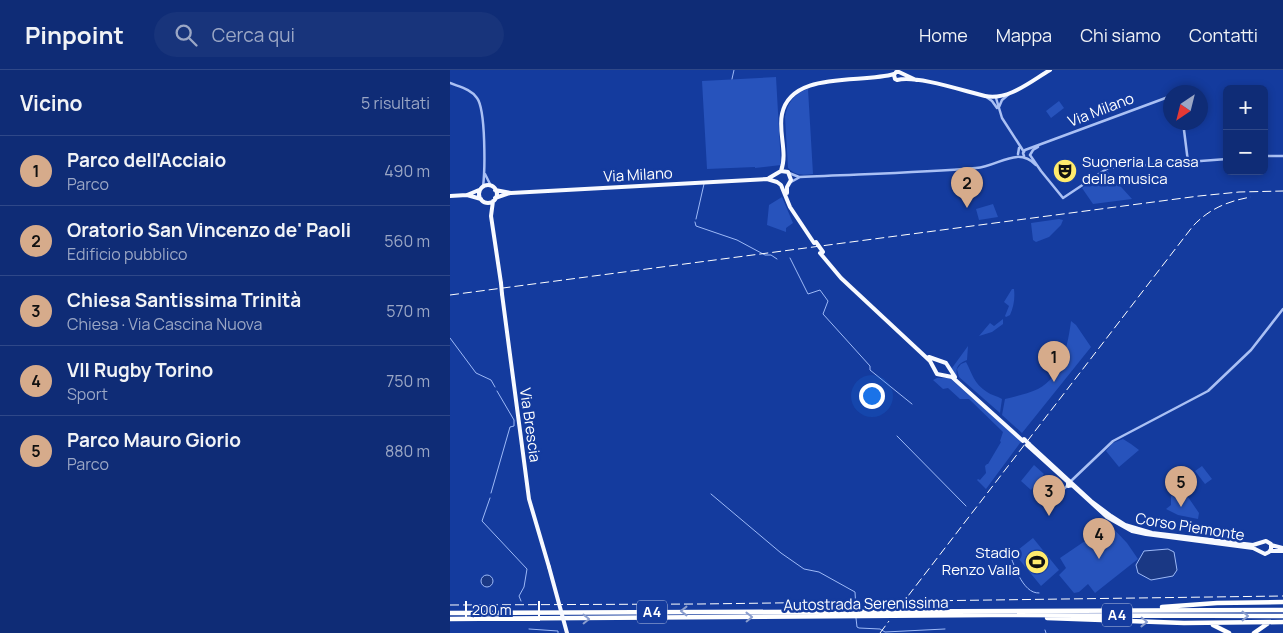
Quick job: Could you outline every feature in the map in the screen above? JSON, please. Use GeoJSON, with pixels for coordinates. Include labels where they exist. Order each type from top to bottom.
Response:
{"type":"FeatureCollection","features":[{"type":"Feature","properties":{"kind":"highway"},"geometry":{"type":"LineString","coordinates":[[1137,610],[1150,607],[1217,603],[1283,602]]}},
{"type":"Feature","properties":{"kind":"highway","name":"Autostrada Serenissima"},"geometry":{"type":"LineString","coordinates":[[450,613],[856,610],[1283,610]]}},
{"type":"Feature","properties":{"kind":"highway"},"geometry":{"type":"LineString","coordinates":[[990,615],[1131,622],[1280,622]]}},
{"type":"Feature","properties":{"kind":"highway","name":"Autostrada Serenissima"},"geometry":{"type":"LineString","coordinates":[[450,619],[990,615],[1283,616]]}},
{"type":"Feature","properties":{"kind":"highway"},"geometry":{"type":"LineString","coordinates":[[1254,633],[1265,624],[1280,622]]}},
{"type":"Feature","properties":{"kind":"highway"},"geometry":{"type":"LineString","coordinates":[[1184,623],[1214,625],[1230,633]]}},
{"type":"Feature","properties":{"kind":"main road"},"geometry":{"type":"LineString","coordinates":[[894,76],[898,80],[916,80],[996,98],[1013,91],[1050,70]]}},
{"type":"Feature","properties":{"kind":"main road"},"geometry":{"type":"LineString","coordinates":[[781,171],[783,161],[781,118],[790,97],[800,89],[820,82],[894,76],[898,72],[916,80]]}},
{"type":"Feature","properties":{"kind":"main road"},"geometry":{"type":"LineString","coordinates":[[900,79],[902,74]]}},
{"type":"Feature","properties":{"kind":"main road"},"geometry":{"type":"LineString","coordinates":[[783,161],[791,176],[786,190],[788,197],[802,223]]}},
{"type":"Feature","properties":{"kind":"main road","name":"Via Milano"},"geometry":{"type":"LineString","coordinates":[[495,190],[511,193],[767,179],[781,171],[789,173]]}},
{"type":"Feature","properties":{"kind":"main road"},"geometry":{"type":"LineString","coordinates":[[777,175],[790,207],[841,278],[930,361],[938,375],[952,377],[1023,440]]}},
{"type":"Feature","properties":{"kind":"main road","name":"Via Milano"},"geometry":{"type":"LineString","coordinates":[[767,179],[787,185],[790,182]]}},
{"type":"Feature","properties":{"kind":"main road"},"geometry":{"type":"LineString","coordinates":[[450,196],[467,195],[491,186],[495,190],[491,216]]}},
{"type":"Feature","properties":{"kind":"main road"},"geometry":{"type":"LineString","coordinates":[[481,189],[479,195],[491,216]]}},
{"type":"Feature","properties":{"kind":"main road","name":"Via Milano"},"geometry":{"type":"LineString","coordinates":[[494,200],[511,193]]}},
{"type":"Feature","properties":{"kind":"main road"},"geometry":{"type":"LineString","coordinates":[[467,195],[483,201],[494,200]]}},
{"type":"Feature","properties":{"kind":"main road","name":"Via Brescia"},"geometry":{"type":"LineString","coordinates":[[491,216],[529,499],[567,633]]}},
{"type":"Feature","properties":{"kind":"main road"},"geometry":{"type":"LineString","coordinates":[[822,253],[848,282],[930,358],[946,363],[956,378],[1070,483]]}},
{"type":"Feature","properties":{"kind":"main road"},"geometry":{"type":"LineString","coordinates":[[934,369],[939,362]]}},
{"type":"Feature","properties":{"kind":"main road"},"geometry":{"type":"LineString","coordinates":[[945,375],[949,369]]}},
{"type":"Feature","properties":{"kind":"main road","name":"Corso Piemonte"},"geometry":{"type":"LineString","coordinates":[[1070,483],[1110,516],[1135,529],[1152,533],[1253,545],[1261,542]]}},
{"type":"Feature","properties":{"kind":"main road","name":"Corso Piemonte"},"geometry":{"type":"LineString","coordinates":[[1070,483],[1108,517],[1132,531],[1253,548],[1260,551]]}},
{"type":"Feature","properties":{"kind":"main road"},"geometry":{"type":"LineString","coordinates":[[1268,541],[1271,545],[1283,550],[1270,551],[1265,554],[1259,548],[1261,542],[1268,541]]}},
{"type":"Feature","properties":{"kind":"main road"},"geometry":{"type":"LineString","coordinates":[[1270,551],[1271,545]]}},
{"type":"Feature","properties":{"kind":"street"},"geometry":{"type":"LineString","coordinates":[[450,83],[471,92],[480,103],[485,172],[481,189]]}},
{"type":"Feature","properties":{"kind":"street"},"geometry":{"type":"LineString","coordinates":[[998,109],[1002,100],[1013,91]]}},
{"type":"Feature","properties":{"kind":"street"},"geometry":{"type":"LineString","coordinates":[[985,96],[998,109],[1018,144],[1063,198],[1108,168],[1223,159]]}},
{"type":"Feature","properties":{"kind":"street"},"geometry":{"type":"LineString","coordinates":[[996,98],[998,109]]}},
{"type":"Feature","properties":{"kind":"street","name":"Via Milano"},"geometry":{"type":"LineString","coordinates":[[789,173],[800,177],[977,168],[1020,156],[1040,146],[1163,99]]}},
{"type":"Feature","properties":{"kind":"street"},"geometry":{"type":"LineString","coordinates":[[1184,130],[1188,162]]}},
{"type":"Feature","properties":{"kind":"street"},"geometry":{"type":"LineString","coordinates":[[1018,144],[1020,150],[1018,154]]}},
{"type":"Feature","properties":{"kind":"street","name":"Via Milano"},"geometry":{"type":"LineString","coordinates":[[1010,158],[1018,154],[1030,154],[1040,146]]}},
{"type":"Feature","properties":{"kind":"street"},"geometry":{"type":"LineString","coordinates":[[1025,153],[1030,154],[1036,165]]}},
{"type":"Feature","properties":{"kind":"street"},"geometry":{"type":"LineString","coordinates":[[1268,156],[1283,156]]}},
{"type":"Feature","properties":{"kind":"street"},"geometry":{"type":"LineString","coordinates":[[485,172],[491,186]]}},
{"type":"Feature","properties":{"kind":"street","name":"Via Milano"},"geometry":{"type":"LineString","coordinates":[[790,182],[800,177]]}},
{"type":"Feature","properties":{"kind":"street"},"geometry":{"type":"LineString","coordinates":[[1050,502],[1110,443],[1205,393],[1251,350],[1283,309]]}},
{"type":"Feature","properties":{"kind":"shaded area"},"geometry":{"type":"Polygon","coordinates":[[[776,77],[781,165],[755,168],[707,169],[702,81],[776,77]]]}},
{"type":"Feature","properties":{"kind":"shaded area"},"geometry":{"type":"Polygon","coordinates":[[[808,89],[813,174],[803,175],[797,174],[788,168],[785,117],[787,108],[795,96],[808,89]]]}},
{"type":"Feature","properties":{"kind":"shaded area"},"geometry":{"type":"Polygon","coordinates":[[[1059,101],[1064,108],[1051,118],[1046,111],[1059,101]]]}},
{"type":"Feature","properties":{"kind":"shaded area"},"geometry":{"type":"Polygon","coordinates":[[[1107,171],[1110,174],[1107,176],[1110,180],[1113,178],[1132,199],[1093,204],[1082,188],[1107,171]]]}},
{"type":"Feature","properties":{"kind":"shaded area"},"geometry":{"type":"Polygon","coordinates":[[[782,197],[793,223],[786,228],[786,232],[767,225],[769,205],[782,197]]]}},
{"type":"Feature","properties":{"kind":"shaded area"},"geometry":{"type":"Polygon","coordinates":[[[993,204],[998,217],[979,220],[976,209],[993,204]]]}},
{"type":"Feature","properties":{"kind":"shaded area"},"geometry":{"type":"Polygon","coordinates":[[[1063,220],[1061,225],[1049,237],[1036,242],[1033,240],[1031,223],[1063,220]]]}},
{"type":"Feature","properties":{"kind":"shaded area"},"geometry":{"type":"Polygon","coordinates":[[[1012,289],[1014,289],[1013,305],[1010,315],[1006,317],[1009,306],[1004,302],[1012,289]]]}},
{"type":"Feature","properties":{"kind":"shaded area"},"geometry":{"type":"Polygon","coordinates":[[[1003,319],[1003,324],[992,332],[979,336],[990,323],[994,326],[1003,319]]]}},
{"type":"Feature","properties":{"kind":"shaded area"},"geometry":{"type":"Polygon","coordinates":[[[1071,321],[1076,325],[1091,347],[1022,433],[1002,415],[1005,399],[1038,389],[1053,377],[1066,349],[1071,321]]]}},
{"type":"Feature","properties":{"kind":"shaded area"},"geometry":{"type":"Polygon","coordinates":[[[968,346],[967,360],[958,366],[957,376],[953,373],[952,368],[968,346]]]}},
{"type":"Feature","properties":{"kind":"shaded area"},"geometry":{"type":"Polygon","coordinates":[[[966,362],[979,385],[989,393],[1002,399],[1000,413],[959,377],[957,369],[966,362]]]}},
{"type":"Feature","properties":{"kind":"shaded area"},"geometry":{"type":"Polygon","coordinates":[[[937,378],[952,380],[1022,442],[986,489],[977,480],[980,480],[986,473],[985,466],[1001,442],[1003,432],[969,399],[960,399],[948,388],[943,389],[933,380],[937,378]]]}},
{"type":"Feature","properties":{"kind":"shaded area"},"geometry":{"type":"Polygon","coordinates":[[[1123,439],[1139,450],[1119,467],[1106,451],[1113,443],[1123,439]]]}},
{"type":"Feature","properties":{"kind":"shaded area"},"geometry":{"type":"Polygon","coordinates":[[[1034,465],[1044,474],[1031,490],[1021,481],[1034,465]]]}},
{"type":"Feature","properties":{"kind":"shaded area"},"geometry":{"type":"Polygon","coordinates":[[[1202,466],[1212,479],[1205,484],[1195,471],[1202,466]]]}},
{"type":"Feature","properties":{"kind":"shaded area"},"geometry":{"type":"Polygon","coordinates":[[[1171,496],[1188,497],[1199,513],[1198,519],[1178,515],[1166,509],[1171,505],[1171,496]]]}},
{"type":"Feature","properties":{"kind":"shaded area"},"geometry":{"type":"Polygon","coordinates":[[[1109,524],[1127,543],[1138,559],[1095,593],[1088,584],[1079,592],[1074,593],[1059,575],[1066,568],[1060,558],[1085,541],[1087,542],[1109,524]]]}},
{"type":"Feature","properties":{"kind":"shaded area","name":"Stadio Renzo Valla"},"geometry":{"type":"Polygon","coordinates":[[[1033,538],[1059,570],[1041,586],[1014,553],[1033,538]]]}},
{"type":"Feature","properties":{"kind":"shaded area"},"geometry":{"type":"Polygon","coordinates":[[[1168,549],[1174,552],[1177,570],[1173,576],[1151,580],[1138,573],[1136,565],[1144,551],[1168,549]]]}},
{"type":"Feature","properties":{"kind":"shaded area"},"geometry":{"type":"Polygon","coordinates":[[[485,575],[489,575],[493,581],[489,587],[485,587],[481,583],[481,579],[485,575]]]}},
{"type":"Feature","properties":{"kind":"waterway"},"geometry":{"type":"LineString","coordinates":[[732,79],[734,70]]}},
{"type":"Feature","properties":{"kind":"waterway"},"geometry":{"type":"LineString","coordinates":[[696,219],[704,184]]}},
{"type":"Feature","properties":{"kind":"waterway"},"geometry":{"type":"LineString","coordinates":[[695,222],[696,226],[737,240],[765,255],[771,255],[777,259]]}},
{"type":"Feature","properties":{"kind":"waterway"},"geometry":{"type":"LineString","coordinates":[[790,258],[808,294],[820,290],[828,301],[823,314],[870,366],[870,370],[912,404]]}},
{"type":"Feature","properties":{"kind":"waterway"},"geometry":{"type":"LineString","coordinates":[[450,338],[476,373],[491,380],[495,387]]}},
{"type":"Feature","properties":{"kind":"waterway"},"geometry":{"type":"LineString","coordinates":[[491,493],[510,427],[514,426],[514,420],[497,391]]}},
{"type":"Feature","properties":{"kind":"waterway"},"geometry":{"type":"LineString","coordinates":[[897,436],[966,506]]}},
{"type":"Feature","properties":{"kind":"waterway"},"geometry":{"type":"LineString","coordinates":[[711,494],[781,553],[804,569],[819,572],[855,592],[856,609]]}},
{"type":"Feature","properties":{"kind":"waterway"},"geometry":{"type":"LineString","coordinates":[[490,498],[482,521],[527,569],[524,587],[519,596],[521,601]]}},
{"type":"Feature","properties":{"kind":"waterway"},"geometry":{"type":"LineString","coordinates":[[1008,549],[1023,583],[1033,592],[1039,593]]}},
{"type":"Feature","properties":{"kind":"waterway"},"geometry":{"type":"LineString","coordinates":[[856,618],[857,627],[859,628],[880,629],[885,632],[945,629]]}},
{"type":"Feature","properties":{"kind":"waterway"},"geometry":{"type":"LineString","coordinates":[[529,629],[558,631],[558,633]]}},
{"type":"Feature","properties":{"kind":"railway"},"geometry":{"type":"LineString","coordinates":[[450,295],[1199,196],[1239,192],[1283,191]]}},
{"type":"Feature","properties":{"kind":"railway"},"geometry":{"type":"LineString","coordinates":[[908,596],[1193,226],[1219,207],[1251,197]]}},
{"type":"Feature","properties":{"kind":"railway"},"geometry":{"type":"LineString","coordinates":[[450,605],[700,604],[1283,596]]}},
{"type":"Feature","properties":{"kind":"railway"},"geometry":{"type":"LineString","coordinates":[[880,633],[889,621]]}},
{"type":"Feature","properties":{"kind":"place","name":"Suoneria La casa della musica"},"geometry":{"type":"Point","coordinates":[1065,171]}},
{"type":"Feature","properties":{"kind":"place","name":"Oratorio San Vincenzo de' Paoli"},"geometry":{"type":"Point","coordinates":[967,208]}},
{"type":"Feature","properties":{"kind":"place","name":"Parco dell'Acciaio"},"geometry":{"type":"Point","coordinates":[1054,382]}},
{"type":"Feature","properties":{"kind":"place","name":"Parco Mauro Giorio"},"geometry":{"type":"Point","coordinates":[1181,507]}},
{"type":"Feature","properties":{"kind":"place","name":"Chiesa Santissima Trinità"},"geometry":{"type":"Point","coordinates":[1049,516]}},
{"type":"Feature","properties":{"kind":"place","name":"VII Rugby Torino"},"geometry":{"type":"Point","coordinates":[1099,559]}},
{"type":"Feature","properties":{"kind":"place","name":"Stadio Renzo Valla"},"geometry":{"type":"Point","coordinates":[1037,562]}}]}
